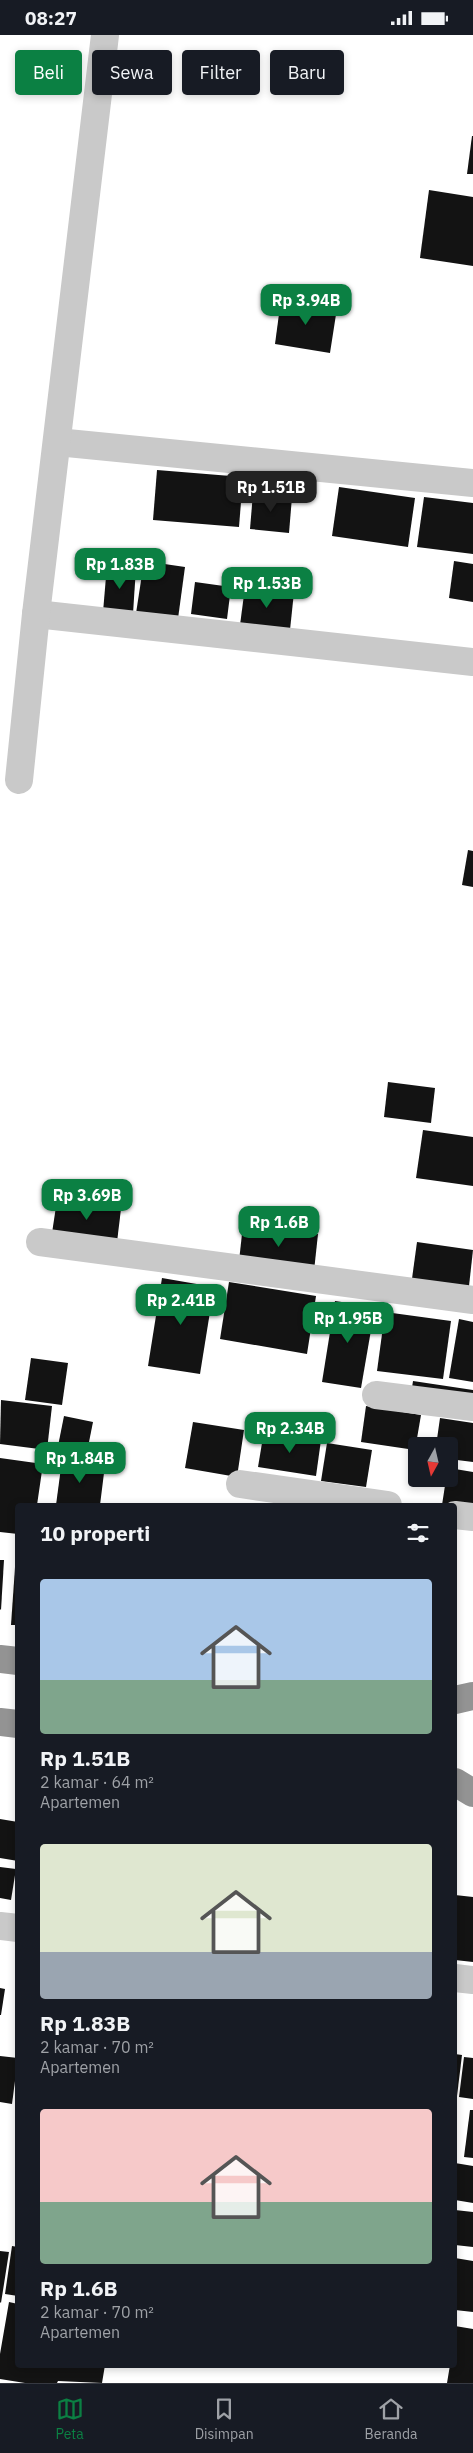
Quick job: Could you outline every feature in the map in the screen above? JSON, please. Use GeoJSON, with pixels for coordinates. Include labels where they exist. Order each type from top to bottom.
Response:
{"type":"FeatureCollection","features":[{"type":"Feature","properties":{"kind":"highway"},"geometry":{"type":"LineString","coordinates":[[0,1659],[15,1661]]}},
{"type":"Feature","properties":{"kind":"highway"},"geometry":{"type":"LineString","coordinates":[[457,1700],[473,1696]]}},
{"type":"Feature","properties":{"kind":"highway"},"geometry":{"type":"LineString","coordinates":[[457,1708],[473,1710]]}},
{"type":"Feature","properties":{"kind":"highway"},"geometry":{"type":"LineString","coordinates":[[0,1722],[15,1724]]}},
{"type":"Feature","properties":{"kind":"highway"},"geometry":{"type":"LineString","coordinates":[[457,1768],[473,1770]]}},
{"type":"Feature","properties":{"kind":"highway"},"geometry":{"type":"LineString","coordinates":[[457,1783],[473,1793]]}},
{"type":"Feature","properties":{"kind":"street"},"geometry":{"type":"LineString","coordinates":[[19,780],[36,614],[105,35]]}},
{"type":"Feature","properties":{"kind":"street"},"geometry":{"type":"LineString","coordinates":[[57,442],[473,483]]}},
{"type":"Feature","properties":{"kind":"street"},"geometry":{"type":"LineString","coordinates":[[36,614],[473,662]]}},
{"type":"Feature","properties":{"kind":"street"},"geometry":{"type":"LineString","coordinates":[[40,1242],[473,1300]]}},
{"type":"Feature","properties":{"kind":"street"},"geometry":{"type":"LineString","coordinates":[[376,1395],[473,1407]]}},
{"type":"Feature","properties":{"kind":"street"},"geometry":{"type":"LineString","coordinates":[[240,1484],[374,1503]]}},
{"type":"Feature","properties":{"kind":"street"},"geometry":{"type":"LineString","coordinates":[[457,1515],[473,1517]]}},
{"type":"Feature","properties":{"kind":"street"},"geometry":{"type":"LineString","coordinates":[[0,1926],[15,1928]]}},
{"type":"Feature","properties":{"kind":"street"},"geometry":{"type":"LineString","coordinates":[[457,1978],[473,1980]]}},
{"type":"Feature","properties":{"kind":"building"},"geometry":{"type":"Polygon","coordinates":[[[472,136],[473,174],[467,174],[472,136]]]}},
{"type":"Feature","properties":{"kind":"building"},"geometry":{"type":"Polygon","coordinates":[[[429,190],[473,197],[473,266],[420,258],[429,190]]]}},
{"type":"Feature","properties":{"kind":"building"},"geometry":{"type":"Polygon","coordinates":[[[281,299],[337,308],[330,353],[275,344],[281,299]]]}},
{"type":"Feature","properties":{"kind":"building"},"geometry":{"type":"Polygon","coordinates":[[[157,470],[243,477],[239,527],[153,520],[157,470]]]}},
{"type":"Feature","properties":{"kind":"building"},"geometry":{"type":"Polygon","coordinates":[[[339,487],[415,498],[408,547],[332,536],[339,487]]]}},
{"type":"Feature","properties":{"kind":"building"},"geometry":{"type":"Polygon","coordinates":[[[253,493],[292,497],[289,533],[250,529],[253,493]]]}},
{"type":"Feature","properties":{"kind":"building"},"geometry":{"type":"Polygon","coordinates":[[[424,497],[473,503],[473,554],[417,547],[424,497]]]}},
{"type":"Feature","properties":{"kind":"building"},"geometry":{"type":"Polygon","coordinates":[[[144,561],[185,567],[177,626],[135,620],[144,561]]]}},
{"type":"Feature","properties":{"kind":"building"},"geometry":{"type":"Polygon","coordinates":[[[454,561],[473,564],[473,602],[449,598],[454,561]]]}},
{"type":"Feature","properties":{"kind":"building"},"geometry":{"type":"Polygon","coordinates":[[[107,565],[136,567],[133,614],[103,612],[107,565]]]}},
{"type":"Feature","properties":{"kind":"building"},"geometry":{"type":"Polygon","coordinates":[[[195,582],[231,587],[227,619],[191,614],[195,582]]]}},
{"type":"Feature","properties":{"kind":"building"},"geometry":{"type":"Polygon","coordinates":[[[245,587],[294,592],[290,630],[240,625],[245,587]]]}},
{"type":"Feature","properties":{"kind":"building"},"geometry":{"type":"Polygon","coordinates":[[[468,850],[473,851],[473,887],[462,885],[468,850]]]}},
{"type":"Feature","properties":{"kind":"building"},"geometry":{"type":"Polygon","coordinates":[[[388,1082],[435,1088],[431,1123],[384,1117],[388,1082]]]}},
{"type":"Feature","properties":{"kind":"building"},"geometry":{"type":"Polygon","coordinates":[[[423,1130],[473,1137],[473,1186],[416,1178],[423,1130]]]}},
{"type":"Feature","properties":{"kind":"building"},"geometry":{"type":"Polygon","coordinates":[[[57,1200],[121,1209],[117,1242],[52,1233],[57,1200]]]}},
{"type":"Feature","properties":{"kind":"building"},"geometry":{"type":"Polygon","coordinates":[[[243,1225],[318,1234],[314,1271],[239,1261],[243,1225]]]}},
{"type":"Feature","properties":{"kind":"building"},"geometry":{"type":"Polygon","coordinates":[[[417,1242],[473,1250],[468,1295],[411,1286],[417,1242]]]}},
{"type":"Feature","properties":{"kind":"building"},"geometry":{"type":"Polygon","coordinates":[[[162,1278],[214,1287],[200,1374],[148,1366],[162,1278]]]}},
{"type":"Feature","properties":{"kind":"building"},"geometry":{"type":"Polygon","coordinates":[[[229,1282],[316,1296],[307,1354],[220,1339],[229,1282]]]}},
{"type":"Feature","properties":{"kind":"building"},"geometry":{"type":"Polygon","coordinates":[[[335,1301],[375,1307],[361,1388],[322,1382],[335,1301]]]}},
{"type":"Feature","properties":{"kind":"building"},"geometry":{"type":"Polygon","coordinates":[[[385,1312],[451,1321],[443,1379],[377,1371],[385,1312]]]}},
{"type":"Feature","properties":{"kind":"building"},"geometry":{"type":"Polygon","coordinates":[[[459,1319],[473,1322],[473,1382],[449,1378],[459,1319]]]}},
{"type":"Feature","properties":{"kind":"building"},"geometry":{"type":"Polygon","coordinates":[[[31,1358],[68,1363],[62,1405],[25,1400],[31,1358]]]}},
{"type":"Feature","properties":{"kind":"building"},"geometry":{"type":"Polygon","coordinates":[[[413,1381],[473,1390],[473,1402],[411,1394],[413,1381]]]}},
{"type":"Feature","properties":{"kind":"building"},"geometry":{"type":"Polygon","coordinates":[[[1,1400],[52,1406],[47,1450],[0,1444],[1,1400]]]}},
{"type":"Feature","properties":{"kind":"building"},"geometry":{"type":"Polygon","coordinates":[[[366,1406],[421,1415],[417,1437],[408,1437],[408,1449],[361,1442],[366,1406]]]}},
{"type":"Feature","properties":{"kind":"building"},"geometry":{"type":"Polygon","coordinates":[[[64,1416],[93,1422],[87,1452],[58,1446],[64,1416]]]}},
{"type":"Feature","properties":{"kind":"building"},"geometry":{"type":"Polygon","coordinates":[[[440,1418],[473,1423],[473,1462],[458,1460],[458,1437],[437,1437],[440,1418]]]}},
{"type":"Feature","properties":{"kind":"building"},"geometry":{"type":"Polygon","coordinates":[[[193,1422],[244,1430],[237,1477],[185,1468],[193,1422]]]}},
{"type":"Feature","properties":{"kind":"building"},"geometry":{"type":"Polygon","coordinates":[[[264,1431],[321,1440],[316,1476],[258,1467],[264,1431]]]}},
{"type":"Feature","properties":{"kind":"building"},"geometry":{"type":"Polygon","coordinates":[[[327,1443],[372,1450],[366,1487],[321,1481],[327,1443]]]}},
{"type":"Feature","properties":{"kind":"building"},"geometry":{"type":"Polygon","coordinates":[[[0,1458],[43,1464],[37,1503],[15,1503],[15,1534],[0,1532],[0,1458]]]}},
{"type":"Feature","properties":{"kind":"building"},"geometry":{"type":"Polygon","coordinates":[[[62,1460],[105,1465],[100,1503],[56,1503],[62,1460]]]}},
{"type":"Feature","properties":{"kind":"building"},"geometry":{"type":"Polygon","coordinates":[[[458,1470],[473,1472],[473,1512],[457,1506],[457,1503],[442,1503],[445,1487],[458,1487],[458,1470]]]}},
{"type":"Feature","properties":{"kind":"building"},"geometry":{"type":"Polygon","coordinates":[[[0,1560],[4,1560],[1,1610],[0,1609],[0,1560]]]}},
{"type":"Feature","properties":{"kind":"building"},"geometry":{"type":"Polygon","coordinates":[[[15,1567],[15,1625],[11,1625],[15,1567]]]}},
{"type":"Feature","properties":{"kind":"building"},"geometry":{"type":"Polygon","coordinates":[[[0,1819],[15,1822],[15,1860],[0,1858],[0,1819]]]}},
{"type":"Feature","properties":{"kind":"building"},"geometry":{"type":"Polygon","coordinates":[[[0,1867],[15,1869],[11,1900],[0,1898],[0,1867]]]}},
{"type":"Feature","properties":{"kind":"building"},"geometry":{"type":"Polygon","coordinates":[[[457,1895],[473,1897],[473,1962],[457,1960],[457,1895]]]}},
{"type":"Feature","properties":{"kind":"building"},"geometry":{"type":"Polygon","coordinates":[[[0,1988],[5,1989],[1,2015],[0,2015],[0,1988]]]}},
{"type":"Feature","properties":{"kind":"building"},"geometry":{"type":"Polygon","coordinates":[[[457,2054],[462,2055],[457,2096],[457,2054]]]}},
{"type":"Feature","properties":{"kind":"building"},"geometry":{"type":"Polygon","coordinates":[[[0,2056],[15,2058],[15,2081],[12,2104],[0,2102],[0,2056]]]}},
{"type":"Feature","properties":{"kind":"building"},"geometry":{"type":"Polygon","coordinates":[[[464,2057],[473,2058],[473,2099],[459,2097],[464,2057]]]}},
{"type":"Feature","properties":{"kind":"building"},"geometry":{"type":"Polygon","coordinates":[[[470,2110],[473,2110],[473,2158],[464,2157],[470,2110]]]}},
{"type":"Feature","properties":{"kind":"building"},"geometry":{"type":"Polygon","coordinates":[[[457,2163],[473,2166],[473,2203],[457,2200],[457,2163]]]}},
{"type":"Feature","properties":{"kind":"building"},"geometry":{"type":"Polygon","coordinates":[[[457,2210],[473,2212],[473,2247],[457,2245],[457,2210]]]}},
{"type":"Feature","properties":{"kind":"building"},"geometry":{"type":"Polygon","coordinates":[[[12,2246],[15,2246],[15,2296],[5,2294],[12,2246]]]}},
{"type":"Feature","properties":{"kind":"building"},"geometry":{"type":"Polygon","coordinates":[[[0,2251],[9,2252],[1,2303],[0,2302],[0,2251]]]}},
{"type":"Feature","properties":{"kind":"building"},"geometry":{"type":"Polygon","coordinates":[[[457,2258],[473,2261],[473,2312],[457,2310],[457,2258]]]}},
{"type":"Feature","properties":{"kind":"building"},"geometry":{"type":"Polygon","coordinates":[[[9,2302],[15,2303],[15,2368],[104,2368],[102,2383],[58,2381],[57,2383],[25,2383],[0,2379],[0,2354],[9,2302]]]}},
{"type":"Feature","properties":{"kind":"building"},"geometry":{"type":"Polygon","coordinates":[[[457,2326],[473,2329],[473,2383],[447,2383],[450,2368],[457,2368],[457,2326]]]}}]}
